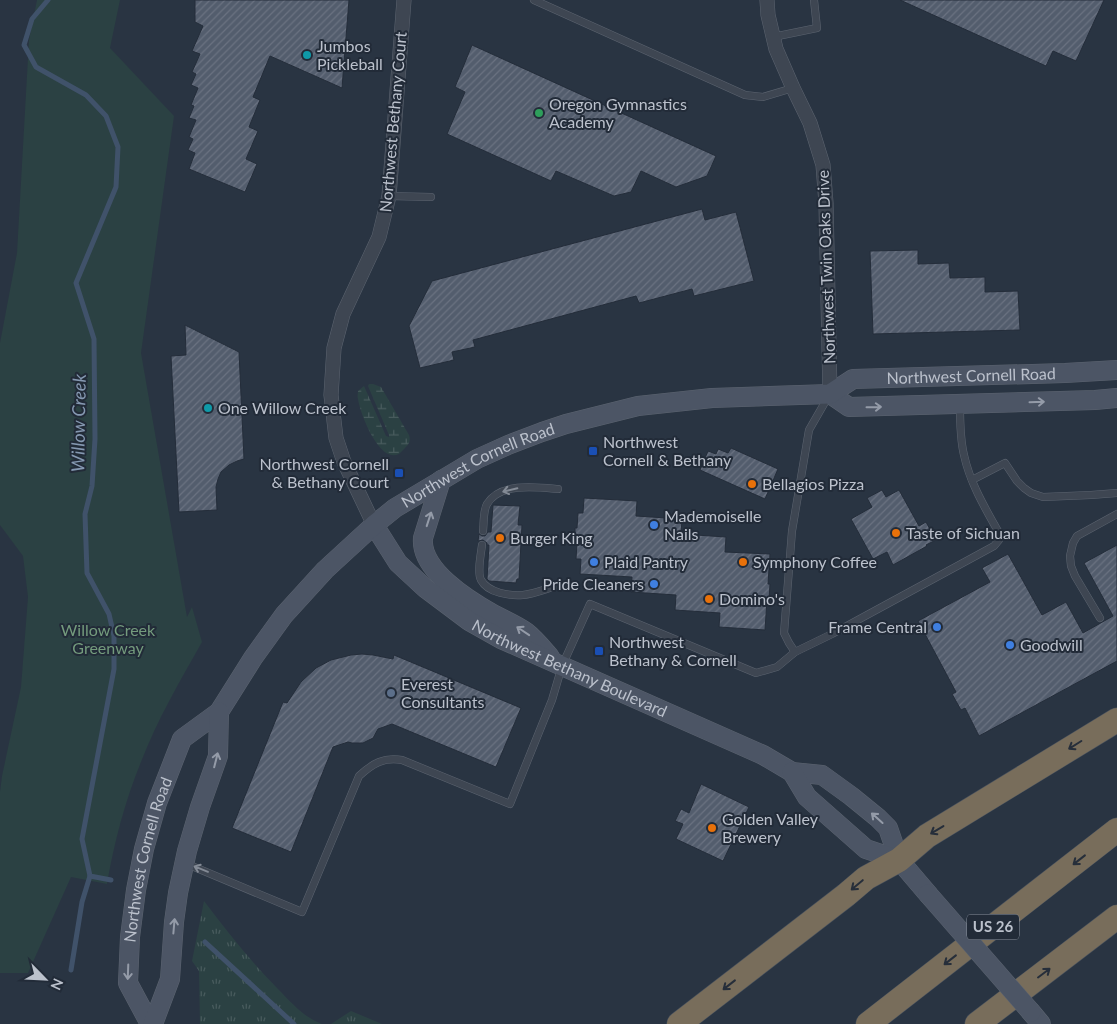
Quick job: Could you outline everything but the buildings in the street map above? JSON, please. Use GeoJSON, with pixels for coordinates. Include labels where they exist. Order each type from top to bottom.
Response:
{"type":"FeatureCollection","features":[{"type":"Feature","properties":{"kind":"highway"},"geometry":{"type":"LineString","coordinates":[[678,1024],[866,878],[899,860],[927,836],[1117,720]]}},
{"type":"Feature","properties":{"kind":"highway","name":"US 26"},"geometry":{"type":"LineString","coordinates":[[868,1024],[1117,830]]}},
{"type":"Feature","properties":{"kind":"highway"},"geometry":{"type":"LineString","coordinates":[[977,1024],[1117,917]]}},
{"type":"Feature","properties":{"kind":"main road","name":"Northwest Cornell Road"},"geometry":{"type":"LineString","coordinates":[[152,1024],[128,983],[130,937],[144,849],[157,803],[182,739],[219,712],[253,658],[284,614],[325,570],[395,508],[477,459],[534,435],[566,424],[638,406],[712,398],[830,394],[853,379],[1117,370]]}},
{"type":"Feature","properties":{"kind":"main road","name":"Northwest Cornell Road"},"geometry":{"type":"LineString","coordinates":[[830,394],[849,408],[1117,398]]}},
{"type":"Feature","properties":{"kind":"main road"},"geometry":{"type":"LineString","coordinates":[[442,480],[423,538],[426,557],[436,571],[451,585],[471,601],[527,633],[560,665]]}},
{"type":"Feature","properties":{"kind":"main road","name":"Northwest Bethany Boulevard"},"geometry":{"type":"LineString","coordinates":[[374,525],[398,563],[425,588],[482,629],[756,752],[792,772],[822,775],[851,796],[888,828],[899,860],[1042,1024]]}},
{"type":"Feature","properties":{"kind":"main road","name":"Northwest Cornell Road"},"geometry":{"type":"LineString","coordinates":[[152,1024],[170,978],[174,922],[184,863],[200,806],[218,756],[219,712]]}},
{"type":"Feature","properties":{"kind":"main road","name":"Northwest Bethany Boulevard"},"geometry":{"type":"LineString","coordinates":[[792,772],[807,797],[866,849],[899,860]]}},
{"type":"Feature","properties":{"kind":"street","name":"Northwest Bethany Court"},"geometry":{"type":"LineString","coordinates":[[374,525],[344,462],[336,438],[331,395],[334,348],[343,314],[379,237],[389,196],[404,0]]}},
{"type":"Feature","properties":{"kind":"street","name":"Northwest Twin Oaks Drive"},"geometry":{"type":"LineString","coordinates":[[767,0],[768,15],[776,49],[810,123],[823,165],[826,203],[830,394]]}},
{"type":"Feature","properties":{"kind":"lane"},"geometry":{"type":"LineString","coordinates":[[534,0],[745,95],[763,97],[793,88]]}},
{"type":"Feature","properties":{"kind":"lane"},"geometry":{"type":"LineString","coordinates":[[773,37],[817,28],[814,0]]}},
{"type":"Feature","properties":{"kind":"lane"},"geometry":{"type":"LineString","coordinates":[[389,196],[431,197]]}},
{"type":"Feature","properties":{"kind":"lane"},"geometry":{"type":"LineString","coordinates":[[795,652],[784,633],[792,531],[809,430],[830,394]]}},
{"type":"Feature","properties":{"kind":"lane"},"geometry":{"type":"LineString","coordinates":[[184,863],[302,912],[359,776],[370,766],[390,758],[402,760],[510,804],[552,700],[560,665],[590,604],[756,673],[777,667],[795,652],[832,634],[994,546],[999,540],[999,533],[978,494],[962,448],[960,405]]}},
{"type":"Feature","properties":{"kind":"lane"},"geometry":{"type":"LineString","coordinates":[[972,480],[1005,463],[1024,488],[1042,497],[1090,496],[1117,493]]}},
{"type":"Feature","properties":{"kind":"lane"},"geometry":{"type":"LineString","coordinates":[[483,531],[486,505],[500,492],[533,486],[558,489]]}},
{"type":"Feature","properties":{"kind":"lane"},"geometry":{"type":"LineString","coordinates":[[1100,618],[1075,576],[1070,556],[1077,536],[1117,514]]}},
{"type":"Feature","properties":{"kind":"lane"},"geometry":{"type":"LineString","coordinates":[[482,545],[481,579],[488,588],[497,592],[522,595],[553,587]]}},
{"type":"Feature","properties":{"kind":"green space","name":"Willow Creek Greenway"},"geometry":{"type":"Polygon","coordinates":[[[37,0],[120,0],[110,48],[174,116],[141,353],[187,617],[192,607],[202,642],[177,686],[147,746],[121,822],[107,884],[71,877],[28,973],[0,973],[0,792],[21,687],[28,597],[23,556],[0,525],[0,343],[17,253],[29,40],[37,0]]]}},
{"type":"Feature","properties":{"kind":"green space"},"geometry":{"type":"Polygon","coordinates":[[[369,384],[381,387],[409,435],[409,444],[399,454],[392,455],[384,452],[372,436],[367,425],[358,397],[358,391],[364,386],[386,436],[389,437],[368,386],[369,384]]]}},
{"type":"Feature","properties":{"kind":"green space"},"geometry":{"type":"Polygon","coordinates":[[[204,901],[267,978],[298,1009],[322,1024],[200,1024],[199,971],[192,961],[204,901]]]}},
{"type":"Feature","properties":{"kind":"green space"},"geometry":{"type":"Polygon","coordinates":[[[351,1011],[382,1024],[331,1024],[351,1011]]]}},
{"type":"Feature","properties":{"kind":"waterway","name":"Willow Creek"},"geometry":{"type":"LineString","coordinates":[[48,0],[32,19],[24,45],[36,67],[86,95],[106,116],[118,147],[116,187],[76,283],[94,339],[95,439],[92,486],[85,514],[87,573],[109,614],[114,636],[114,669],[82,839],[90,876],[111,880]]}},
{"type":"Feature","properties":{"kind":"waterway"},"geometry":{"type":"LineString","coordinates":[[71,970],[82,902],[90,876]]}},
{"type":"Feature","properties":{"kind":"waterway","name":"Willow Creek"},"geometry":{"type":"LineString","coordinates":[[205,942],[294,1024]]}},
{"type":"Feature","properties":{"kind":"place","name":"Jumbos Pickleball"},"geometry":{"type":"Point","coordinates":[307,55]}},
{"type":"Feature","properties":{"kind":"place","name":"Oregon Gymnastics Academy"},"geometry":{"type":"Point","coordinates":[539,113]}},
{"type":"Feature","properties":{"kind":"place","name":"One Willow Creek"},"geometry":{"type":"Point","coordinates":[208,408]}},
{"type":"Feature","properties":{"kind":"place","name":"Northwest Cornell & Bethany"},"geometry":{"type":"Point","coordinates":[593,451]}},
{"type":"Feature","properties":{"kind":"place","name":"Northwest Cornell & Bethany Court"},"geometry":{"type":"Point","coordinates":[399,473]}},
{"type":"Feature","properties":{"kind":"place","name":"Bellagios Pizza"},"geometry":{"type":"Point","coordinates":[752,484]}},
{"type":"Feature","properties":{"kind":"place","name":"Mademoiselle Nails"},"geometry":{"type":"Point","coordinates":[654,525]}},
{"type":"Feature","properties":{"kind":"place","name":"Taste of Sichuan"},"geometry":{"type":"Point","coordinates":[896,533]}},
{"type":"Feature","properties":{"kind":"place","name":"Burger King"},"geometry":{"type":"Point","coordinates":[500,538]}},
{"type":"Feature","properties":{"kind":"place","name":"Plaid Pantry"},"geometry":{"type":"Point","coordinates":[594,562]}},
{"type":"Feature","properties":{"kind":"place","name":"Symphony Coffee"},"geometry":{"type":"Point","coordinates":[743,562]}},
{"type":"Feature","properties":{"kind":"place","name":"Pride Cleaners"},"geometry":{"type":"Point","coordinates":[654,584]}},
{"type":"Feature","properties":{"kind":"place","name":"Domino's"},"geometry":{"type":"Point","coordinates":[709,599]}},
{"type":"Feature","properties":{"kind":"place","name":"Frame Central"},"geometry":{"type":"Point","coordinates":[937,627]}},
{"type":"Feature","properties":{"kind":"place","name":"Goodwill"},"geometry":{"type":"Point","coordinates":[1010,645]}},
{"type":"Feature","properties":{"kind":"place","name":"Northwest Bethany & Cornell"},"geometry":{"type":"Point","coordinates":[599,651]}},
{"type":"Feature","properties":{"kind":"place","name":"Everest Consultants"},"geometry":{"type":"Point","coordinates":[391,693]}},
{"type":"Feature","properties":{"kind":"place","name":"Golden Valley Brewery"},"geometry":{"type":"Point","coordinates":[712,828]}}]}
